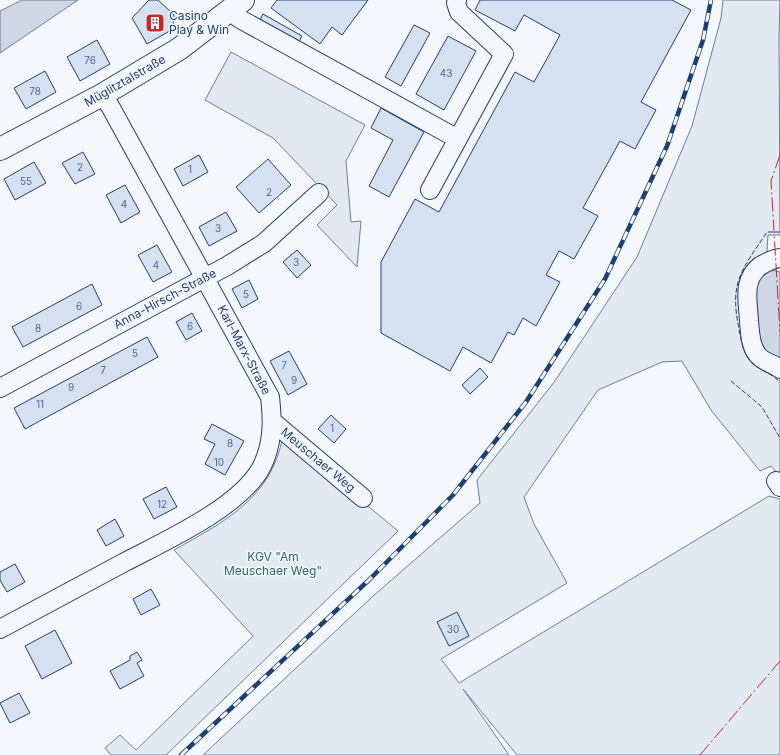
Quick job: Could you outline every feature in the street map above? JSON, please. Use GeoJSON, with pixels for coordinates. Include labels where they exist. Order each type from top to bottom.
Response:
{"type":"FeatureCollection","features":[{"type":"Feature","properties":{"kind":"main road","name":"Müglitztalstraße"},"geometry":{"type":"LineString","coordinates":[[0,149],[102,95],[179,49],[236,6]]}},
{"type":"Feature","properties":{"kind":"street"},"geometry":{"type":"LineString","coordinates":[[430,190],[504,54],[459,12],[456,3],[457,0]]}},
{"type":"Feature","properties":{"kind":"street"},"geometry":{"type":"LineString","coordinates":[[236,6],[240,19],[458,139]]}},
{"type":"Feature","properties":{"kind":"street","name":"Karl-Marx-Straße"},"geometry":{"type":"LineString","coordinates":[[0,629],[197,523],[231,500],[248,486],[261,468],[270,446],[273,422],[270,397],[110,106],[102,95]]}},
{"type":"Feature","properties":{"kind":"street","name":"Anna-Hirsch-Straße"},"geometry":{"type":"LineString","coordinates":[[0,388],[204,278],[264,243],[319,193]]}},
{"type":"Feature","properties":{"kind":"street"},"geometry":{"type":"LineString","coordinates":[[780,258],[768,261],[757,269],[751,276],[747,291],[751,337],[757,354],[764,361],[780,369]]}},
{"type":"Feature","properties":{"kind":"street","name":"Meuschaer Weg"},"geometry":{"type":"LineString","coordinates":[[273,422],[363,498]]}},
{"type":"Feature","properties":{"kind":"green space"},"geometry":{"type":"Polygon","coordinates":[[[723,0],[780,0],[780,235],[768,235],[767,251],[763,258],[780,376],[780,476],[771,466],[760,471],[711,410],[682,361],[662,362],[598,390],[524,497],[534,524],[567,583],[441,659],[459,683],[769,496],[780,499],[780,755],[517,755],[463,689],[509,755],[203,755],[372,597],[480,503],[477,480],[555,381],[637,257],[692,126],[721,18],[723,0]]]}},
{"type":"Feature","properties":{"kind":"green space","name":"KGV \"Am Meuschaer Weg\""},"geometry":{"type":"Polygon","coordinates":[[[283,436],[398,531],[166,755],[111,755],[105,748],[120,735],[136,750],[253,636],[174,550],[228,518],[257,492],[268,476],[277,458],[283,436]]]}},
{"type":"Feature","properties":{"kind":"shaded area"},"geometry":{"type":"Polygon","coordinates":[[[22,0],[78,0],[0,53],[0,11],[22,0]]]}},
{"type":"Feature","properties":{"kind":"shaded area"},"geometry":{"type":"Polygon","coordinates":[[[231,52],[365,125],[346,161],[351,222],[361,221],[357,267],[317,225],[337,205],[273,138],[205,100],[231,52]]]}},
{"type":"Feature","properties":{"kind":"shaded area"},"geometry":{"type":"Polygon","coordinates":[[[771,270],[780,272],[780,360],[761,350],[753,287],[766,272],[771,270]]]}},
{"type":"Feature","properties":{"kind":"building","name":"Casino Play & Win"},"geometry":{"type":"Polygon","coordinates":[[[149,0],[158,0],[174,15],[173,29],[147,44],[132,18],[149,0]]]}},
{"type":"Feature","properties":{"kind":"building"},"geometry":{"type":"Polygon","coordinates":[[[277,0],[368,0],[342,35],[332,27],[320,44],[271,8],[277,0]]]}},
{"type":"Feature","properties":{"kind":"building"},"geometry":{"type":"Polygon","coordinates":[[[480,0],[672,0],[691,10],[641,102],[656,110],[635,149],[620,141],[583,208],[598,216],[574,259],[559,251],[546,275],[560,282],[536,326],[523,318],[514,335],[508,332],[491,363],[463,347],[450,371],[381,333],[381,262],[415,199],[439,212],[515,72],[534,82],[560,35],[524,15],[515,31],[475,10],[480,0]]]}},
{"type":"Feature","properties":{"kind":"building"},"geometry":{"type":"Polygon","coordinates":[[[263,14],[302,36],[298,43],[259,22],[263,14]]]}},
{"type":"Feature","properties":{"kind":"building"},"geometry":{"type":"Polygon","coordinates":[[[414,25],[430,33],[401,86],[385,77],[414,25]]]}},
{"type":"Feature","properties":{"kind":"building"},"geometry":{"type":"Polygon","coordinates":[[[448,36],[476,51],[444,110],[416,94],[448,36]]]}},
{"type":"Feature","properties":{"kind":"building"},"geometry":{"type":"Polygon","coordinates":[[[97,40],[110,64],[80,81],[67,57],[97,40]]]}},
{"type":"Feature","properties":{"kind":"building"},"geometry":{"type":"Polygon","coordinates":[[[45,71],[56,92],[26,109],[14,88],[45,71]]]}},
{"type":"Feature","properties":{"kind":"building"},"geometry":{"type":"Polygon","coordinates":[[[381,108],[424,132],[389,197],[369,186],[393,140],[371,128],[381,108]]]}},
{"type":"Feature","properties":{"kind":"building"},"geometry":{"type":"Polygon","coordinates":[[[83,152],[95,174],[75,184],[62,163],[83,152]]]}},
{"type":"Feature","properties":{"kind":"building"},"geometry":{"type":"Polygon","coordinates":[[[199,155],[208,172],[183,186],[174,169],[199,155]]]}},
{"type":"Feature","properties":{"kind":"building"},"geometry":{"type":"Polygon","coordinates":[[[268,159],[291,185],[259,213],[236,187],[268,159]]]}},
{"type":"Feature","properties":{"kind":"building"},"geometry":{"type":"Polygon","coordinates":[[[34,162],[46,183],[15,200],[4,179],[34,162]]]}},
{"type":"Feature","properties":{"kind":"building"},"geometry":{"type":"Polygon","coordinates":[[[125,185],[140,212],[121,223],[106,195],[125,185]]]}},
{"type":"Feature","properties":{"kind":"building"},"geometry":{"type":"Polygon","coordinates":[[[226,212],[237,231],[209,246],[199,227],[226,212]]]}},
{"type":"Feature","properties":{"kind":"building"},"geometry":{"type":"Polygon","coordinates":[[[157,245],[172,272],[153,282],[138,255],[157,245]]]}},
{"type":"Feature","properties":{"kind":"building"},"geometry":{"type":"Polygon","coordinates":[[[297,250],[311,265],[297,278],[283,262],[297,250]]]}},
{"type":"Feature","properties":{"kind":"building"},"geometry":{"type":"Polygon","coordinates":[[[249,280],[258,299],[242,308],[232,289],[249,280]]]}},
{"type":"Feature","properties":{"kind":"building"},"geometry":{"type":"Polygon","coordinates":[[[92,284],[102,305],[23,347],[12,327],[92,284]]]}},
{"type":"Feature","properties":{"kind":"building"},"geometry":{"type":"Polygon","coordinates":[[[192,313],[202,331],[186,340],[176,322],[192,313]]]}},
{"type":"Feature","properties":{"kind":"building"},"geometry":{"type":"Polygon","coordinates":[[[147,337],[158,357],[25,429],[14,408],[147,337]]]}},
{"type":"Feature","properties":{"kind":"building"},"geometry":{"type":"Polygon","coordinates":[[[289,351],[307,384],[288,395],[270,361],[289,351]]]}},
{"type":"Feature","properties":{"kind":"building"},"geometry":{"type":"Polygon","coordinates":[[[480,368],[488,377],[470,394],[462,385],[480,368]]]}},
{"type":"Feature","properties":{"kind":"building"},"geometry":{"type":"Polygon","coordinates":[[[331,415],[346,429],[334,443],[318,429],[331,415]]]}},
{"type":"Feature","properties":{"kind":"building"},"geometry":{"type":"Polygon","coordinates":[[[212,424],[244,441],[225,475],[205,464],[215,444],[204,439],[212,424]]]}},
{"type":"Feature","properties":{"kind":"building"},"geometry":{"type":"Polygon","coordinates":[[[166,487],[177,507],[154,519],[143,499],[166,487]]]}},
{"type":"Feature","properties":{"kind":"building"},"geometry":{"type":"Polygon","coordinates":[[[115,519],[124,536],[106,546],[97,530],[115,519]]]}},
{"type":"Feature","properties":{"kind":"building"},"geometry":{"type":"Polygon","coordinates":[[[15,564],[25,582],[7,592],[0,580],[0,572],[15,564]]]}},
{"type":"Feature","properties":{"kind":"building"},"geometry":{"type":"Polygon","coordinates":[[[151,589],[160,605],[141,615],[133,599],[151,589]]]}},
{"type":"Feature","properties":{"kind":"building"},"geometry":{"type":"Polygon","coordinates":[[[457,612],[469,636],[449,646],[437,622],[457,612]]]}},
{"type":"Feature","properties":{"kind":"building"},"geometry":{"type":"Polygon","coordinates":[[[55,630],[72,663],[42,679],[25,646],[55,630]]]}},
{"type":"Feature","properties":{"kind":"building"},"geometry":{"type":"Polygon","coordinates":[[[137,652],[142,660],[137,663],[144,676],[120,689],[110,671],[130,660],[130,656],[137,652]]]}},
{"type":"Feature","properties":{"kind":"building"},"geometry":{"type":"Polygon","coordinates":[[[19,693],[30,713],[10,723],[0,703],[19,693]]]}},
{"type":"Feature","properties":{"kind":"railway"},"geometry":{"type":"LineString","coordinates":[[181,755],[370,579],[453,495],[526,402],[605,279],[667,146],[703,40],[711,0]]}},
{"type":"Feature","properties":{"kind":"fence"},"geometry":{"type":"LineString","coordinates":[[780,232],[767,232],[751,256],[740,277],[736,299],[736,313],[742,344],[746,355],[751,362],[780,382]]}},
{"type":"Feature","properties":{"kind":"fence"},"geometry":{"type":"LineString","coordinates":[[731,381],[762,407],[780,438]]}},
{"type":"Feature","properties":{"kind":"power"},"geometry":{"type":"LineString","coordinates":[[780,155],[771,181],[780,332]]}},
{"type":"Feature","properties":{"kind":"power"},"geometry":{"type":"LineString","coordinates":[[700,755],[780,661]]}},
{"type":"Feature","properties":{"kind":"place","name":"Casino Play & Win"},"geometry":{"type":"Point","coordinates":[155,23]}}]}
